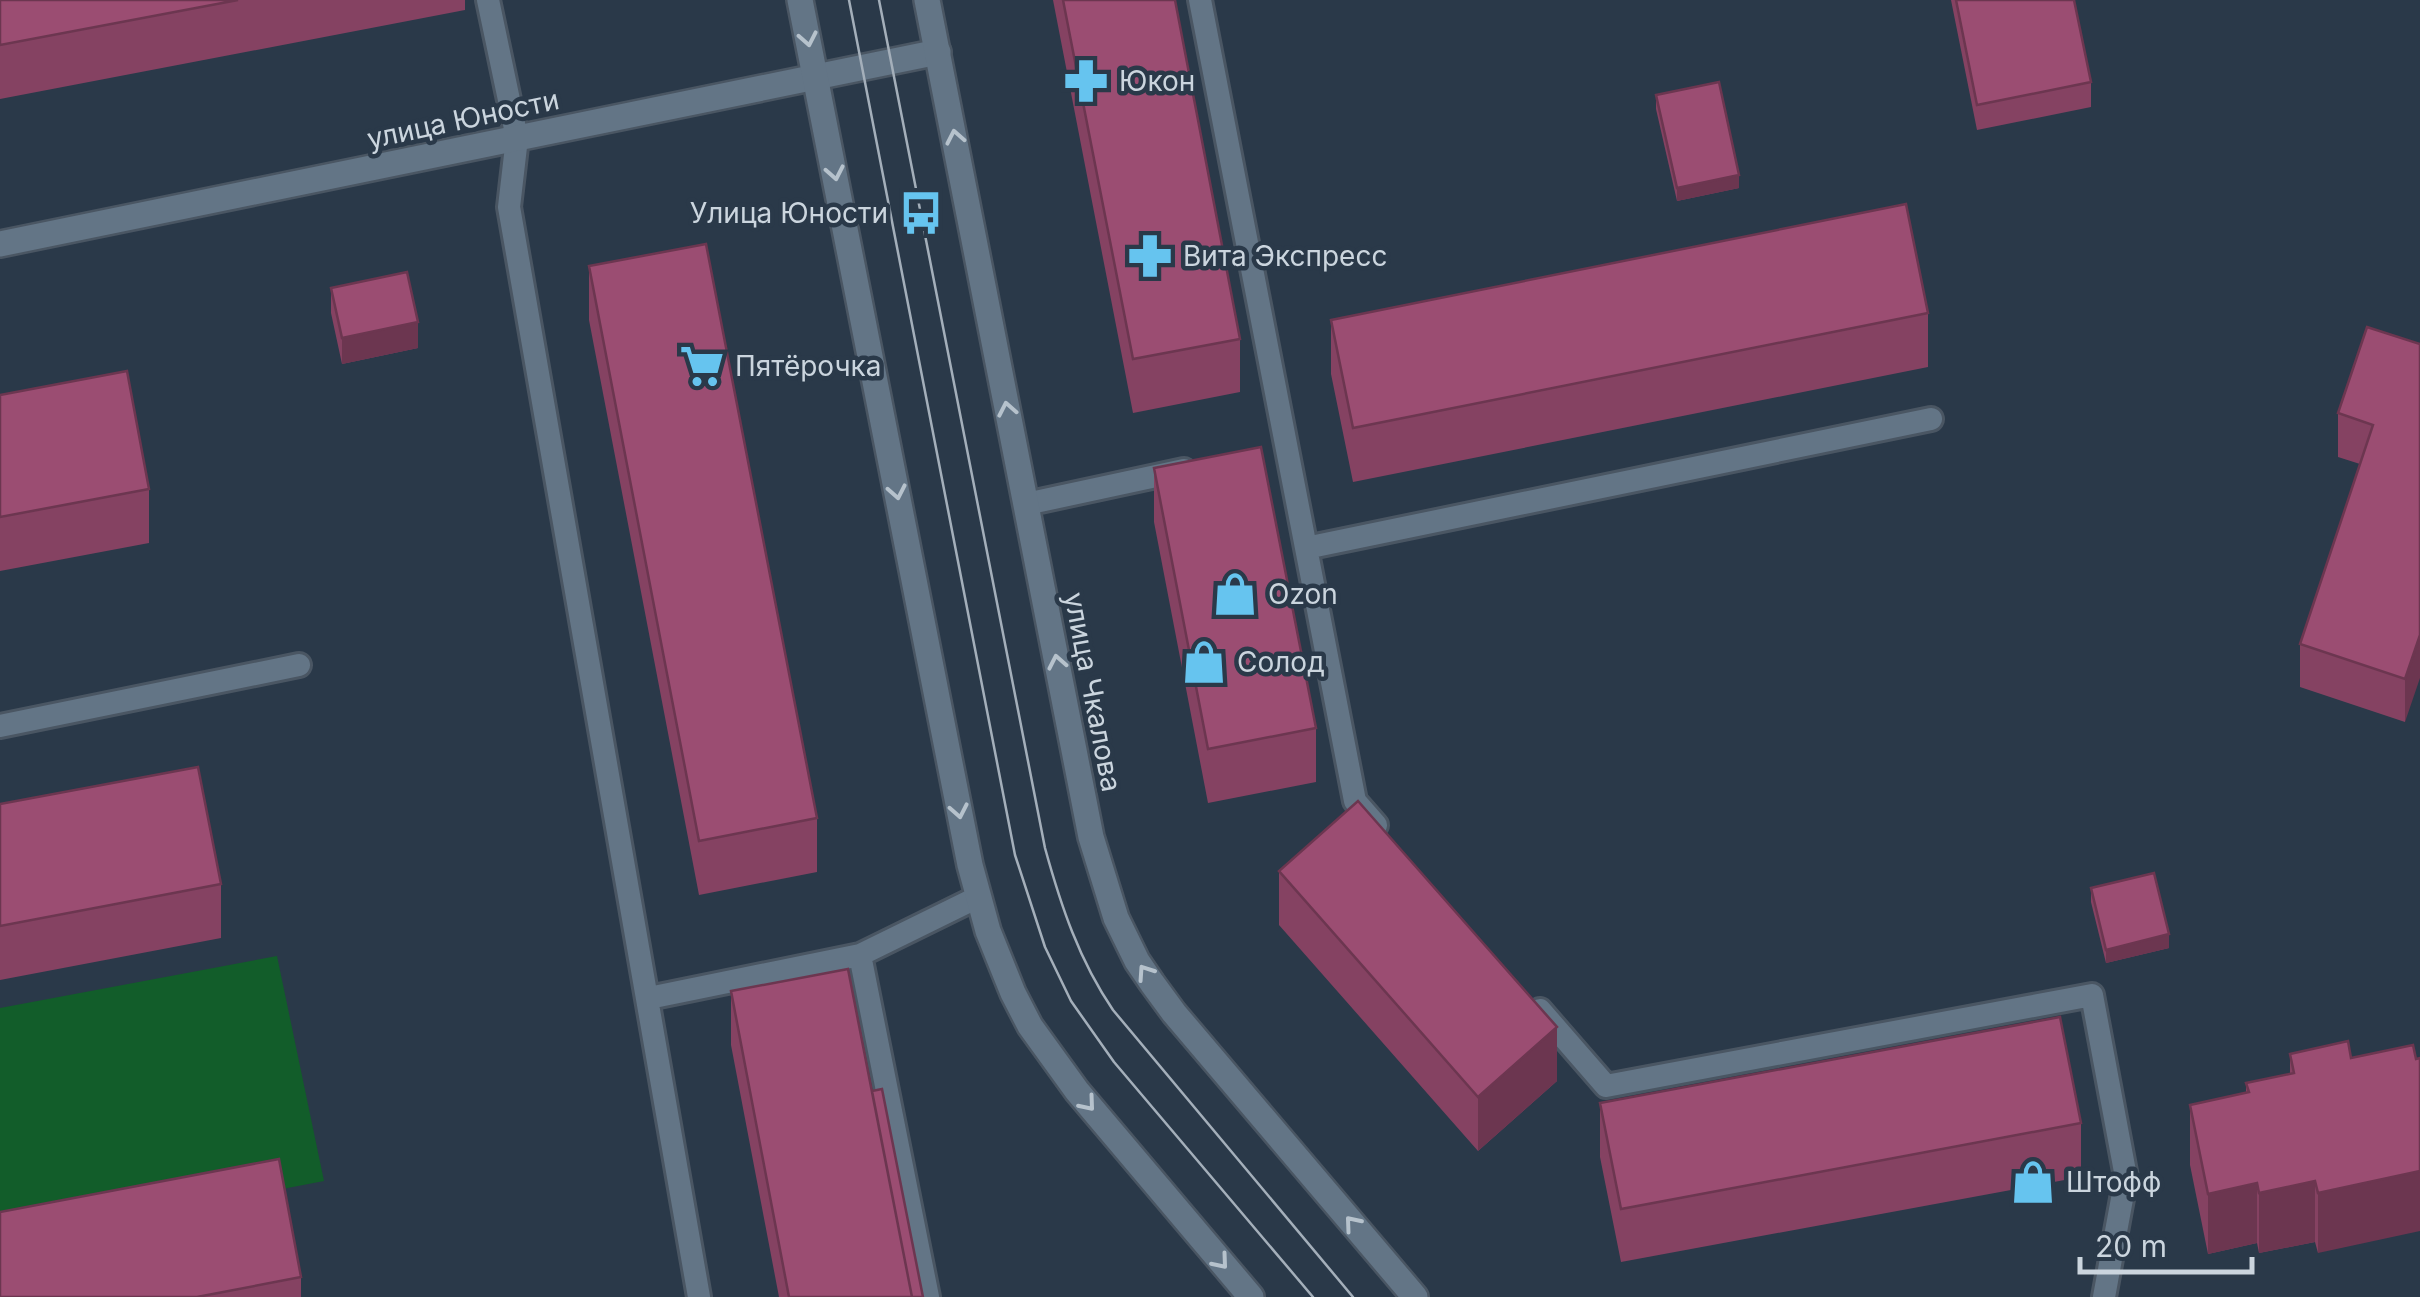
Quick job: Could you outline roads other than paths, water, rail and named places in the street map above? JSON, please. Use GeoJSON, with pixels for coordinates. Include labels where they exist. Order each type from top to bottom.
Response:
{"type":"FeatureCollection","features":[{"type":"Feature","properties":{"kind":"street"},"geometry":{"type":"LineString","coordinates":[[800,0],[988,932],[1013,994],[1050,1055],[1251,1297]]}},
{"type":"Feature","properties":{"kind":"street","name":"улица Чкалова"},"geometry":{"type":"LineString","coordinates":[[928,0],[1091,837],[1106,892],[1125,939],[1174,1013],[1416,1297]]}},
{"type":"Feature","properties":{"kind":"street","name":"улица Юности"},"geometry":{"type":"LineString","coordinates":[[0,244],[938,52]]}},
{"type":"Feature","properties":{"kind":"lane"},"geometry":{"type":"LineString","coordinates":[[488,0],[516,138],[509,207],[699,1297]]}},
{"type":"Feature","properties":{"kind":"lane"},"geometry":{"type":"LineString","coordinates":[[1200,0],[1277,450],[1306,548],[1355,801],[1395,846]]}},
{"type":"Feature","properties":{"kind":"lane"},"geometry":{"type":"LineString","coordinates":[[1306,548],[1931,418]]}},
{"type":"Feature","properties":{"kind":"lane"},"geometry":{"type":"LineString","coordinates":[[1026,504],[1210,464]]}},
{"type":"Feature","properties":{"kind":"lane"},"geometry":{"type":"LineString","coordinates":[[0,726],[299,666]]}},
{"type":"Feature","properties":{"kind":"lane"},"geometry":{"type":"LineString","coordinates":[[649,998],[860,955],[978,897]]}},
{"type":"Feature","properties":{"kind":"lane"},"geometry":{"type":"LineString","coordinates":[[860,955],[928,1297]]}},
{"type":"Feature","properties":{"kind":"lane"},"geometry":{"type":"LineString","coordinates":[[1527,996],[1606,1086],[2092,996],[2126,1178],[2104,1297]]}},
{"type":"Feature","properties":{"kind":"tram line"},"geometry":{"type":"LineString","coordinates":[[849,0],[1015,855],[1045,947],[1071,1001],[1114,1062],[1313,1297]]}},
{"type":"Feature","properties":{"kind":"tram line"},"geometry":{"type":"LineString","coordinates":[[879,0],[1045,848],[1065,912],[1090,972],[1113,1010],[1353,1297]]}},
{"type":"Feature","properties":{"kind":"place","name":"Юкон"},"geometry":{"type":"Point","coordinates":[1086,81]}},
{"type":"Feature","properties":{"kind":"place","name":"Улица Юности"},"geometry":{"type":"Point","coordinates":[921,213]}},
{"type":"Feature","properties":{"kind":"place","name":"Вита Экспресс"},"geometry":{"type":"Point","coordinates":[1150,256]}},
{"type":"Feature","properties":{"kind":"place","name":"Пятёрочка"},"geometry":{"type":"Point","coordinates":[702,366]}},
{"type":"Feature","properties":{"kind":"place","name":"Ozon"},"geometry":{"type":"Point","coordinates":[1235,594]}},
{"type":"Feature","properties":{"kind":"place","name":"Солод"},"geometry":{"type":"Point","coordinates":[1204,662]}},
{"type":"Feature","properties":{"kind":"place","name":"Штофф"},"geometry":{"type":"Point","coordinates":[2033,1182]}}]}
